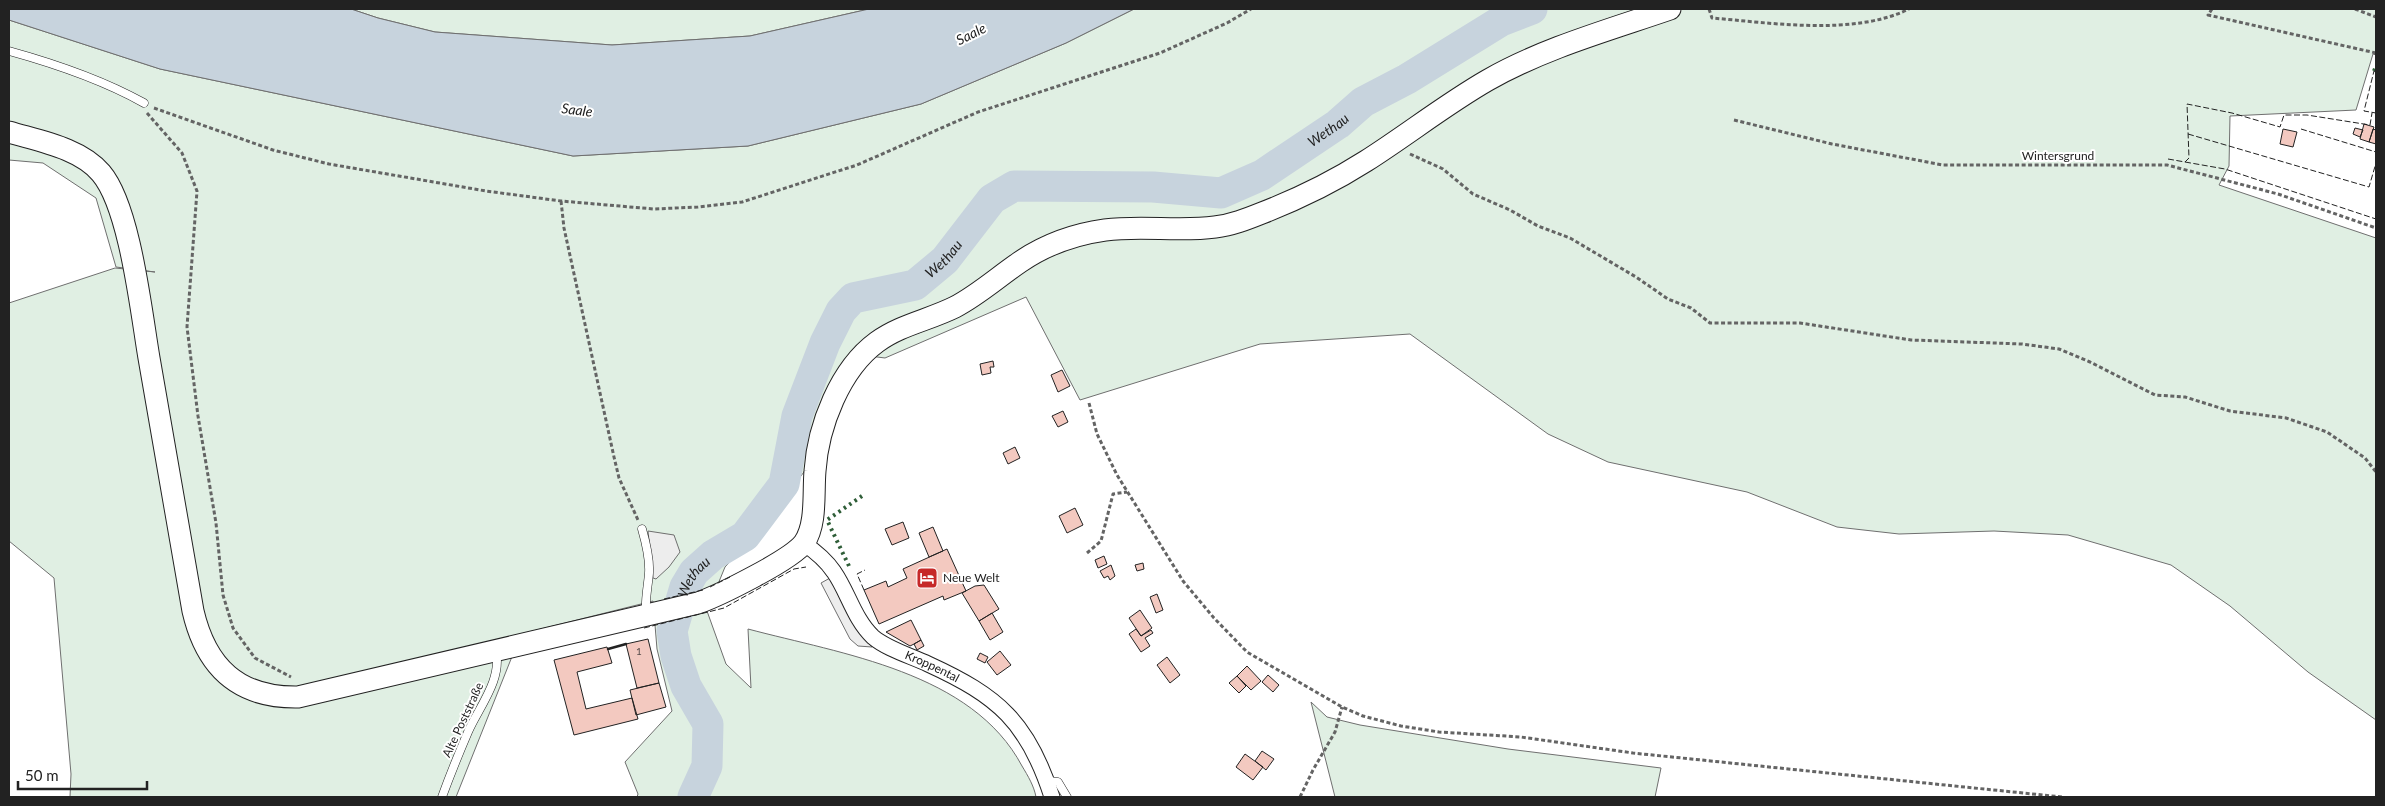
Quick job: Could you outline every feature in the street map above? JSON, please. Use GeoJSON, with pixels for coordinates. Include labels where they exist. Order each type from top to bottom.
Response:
{"type":"FeatureCollection","features":[{"type":"Feature","properties":{"kind":"main road"},"geometry":{"type":"LineString","coordinates":[[9,132],[54,146],[84,159],[100,172],[116,196],[137,289],[193,611],[199,635],[215,663],[234,681],[258,692],[284,697],[319,692],[653,613],[698,602],[720,594],[786,558],[804,543],[810,528],[816,459],[830,412],[855,363],[886,336],[953,308],[1022,261],[1062,241],[1084,234],[1126,228],[1199,229],[1229,225],[1261,214],[1309,192],[1364,162],[1474,88],[1511,68],[1549,52],[1670,9]]}},
{"type":"Feature","properties":{"kind":"street","name":"Kroppental"},"geometry":{"type":"LineString","coordinates":[[804,543],[826,562],[835,573],[862,624],[873,637],[967,682],[999,706],[1026,738],[1040,762],[1052,797]]}},
{"type":"Feature","properties":{"kind":"lane"},"geometry":{"type":"LineString","coordinates":[[9,51],[61,65],[122,90],[144,103]]}},
{"type":"Feature","properties":{"kind":"lane"},"geometry":{"type":"LineString","coordinates":[[642,530],[648,550],[650,571],[645,602],[653,613]]}},
{"type":"Feature","properties":{"kind":"lane","name":"Alte Poststraße"},"geometry":{"type":"LineString","coordinates":[[442,797],[468,731],[495,676],[498,662],[496,650]]}},
{"type":"Feature","properties":{"kind":"lane"},"geometry":{"type":"LineString","coordinates":[[1047,781],[1058,782],[1067,797]]}},
{"type":"Feature","properties":{"kind":"path"},"geometry":{"type":"LineString","coordinates":[[144,103],[159,111],[299,158],[486,191],[654,209],[698,208],[742,202],[857,165],[978,112],[1160,53],[1227,23],[1252,9]]}},
{"type":"Feature","properties":{"kind":"path"},"geometry":{"type":"LineString","coordinates":[[1709,9],[1712,18],[1765,25],[1822,25],[1854,23],[1900,13],[1909,9]]}},
{"type":"Feature","properties":{"kind":"path"},"geometry":{"type":"LineString","coordinates":[[2212,9],[2208,15],[2376,53]]}},
{"type":"Feature","properties":{"kind":"path"},"geometry":{"type":"LineString","coordinates":[[2355,9],[2376,17]]}},
{"type":"Feature","properties":{"kind":"path"},"geometry":{"type":"LineString","coordinates":[[144,103],[148,115],[182,153],[197,191],[187,327],[198,416],[216,523],[223,595],[233,628],[255,658],[319,692]]}},
{"type":"Feature","properties":{"kind":"path","name":"Wintersgrund"},"geometry":{"type":"LineString","coordinates":[[1734,120],[1832,144],[1943,165],[2167,165],[2278,194],[2376,228]]}},
{"type":"Feature","properties":{"kind":"path"},"geometry":{"type":"LineString","coordinates":[[1392,144],[1398,150],[1443,170],[1472,194],[1510,210],[1538,226],[1570,238],[1636,276],[1668,299],[1691,308],[1710,323],[1800,323],[1912,340],[2022,344],[2060,349],[2155,395],[2186,397],[2230,411],[2286,418],[2327,432],[2365,458],[2376,472]]}},
{"type":"Feature","properties":{"kind":"path"},"geometry":{"type":"LineString","coordinates":[[561,200],[564,228],[619,478],[642,530]]}},
{"type":"Feature","properties":{"kind":"path"},"geometry":{"type":"LineString","coordinates":[[1089,404],[1097,434],[1117,475],[1183,581],[1214,618],[1247,652],[1342,707],[1364,716],[1401,726],[1438,732],[1521,737],[1633,753],[2062,797]]}},
{"type":"Feature","properties":{"kind":"path"},"geometry":{"type":"LineString","coordinates":[[1087,553],[1101,541],[1114,494],[1127,492]]}},
{"type":"Feature","properties":{"kind":"path"},"geometry":{"type":"LineString","coordinates":[[1300,797],[1335,732],[1342,707]]}},
{"type":"Feature","properties":{"kind":"green space"},"geometry":{"type":"Polygon","coordinates":[[[351,9],[869,9],[750,36],[612,45],[435,32],[378,18],[351,9]]]}},
{"type":"Feature","properties":{"kind":"green space"},"geometry":{"type":"Polygon","coordinates":[[[1134,9],[2376,9],[2376,55],[2373,54],[2356,110],[2230,116],[2229,166],[2219,185],[2376,238],[2376,720],[2308,672],[2230,606],[2171,565],[2068,535],[1994,531],[1899,534],[1837,527],[1747,492],[1608,462],[1548,434],[1410,334],[1260,344],[1080,400],[1026,297],[885,358],[854,354],[809,446],[804,472],[760,529],[725,567],[707,611],[726,664],[751,688],[748,629],[863,659],[902,672],[938,688],[971,708],[1000,734],[1022,766],[1036,797],[637,797],[638,794],[625,762],[672,711],[657,649],[653,601],[521,634],[456,797],[70,797],[71,774],[54,578],[9,541],[9,303],[115,268],[155,272],[116,267],[96,198],[43,163],[9,160],[9,20],[160,69],[573,156],[748,146],[921,104],[1066,43],[1134,9]]]}},
{"type":"Feature","properties":{"kind":"green space"},"geometry":{"type":"Polygon","coordinates":[[[1311,702],[1327,717],[1360,725],[1508,749],[1661,768],[1655,797],[1335,797],[1311,702]]]}},
{"type":"Feature","properties":{"kind":"shaded area"},"geometry":{"type":"Polygon","coordinates":[[[648,531],[674,535],[680,552],[669,567],[656,579],[653,578],[648,531]]]}},
{"type":"Feature","properties":{"kind":"shaded area"},"geometry":{"type":"Polygon","coordinates":[[[830,578],[872,647],[858,646],[850,639],[821,583],[830,578]]]}},
{"type":"Feature","properties":{"kind":"water","name":"Saale"},"geometry":{"type":"Polygon","coordinates":[[[9,9],[351,9],[378,18],[435,32],[612,45],[750,36],[869,9],[1134,9],[1066,43],[921,104],[748,146],[573,156],[160,69],[9,20],[9,9]]]}},
{"type":"Feature","properties":{"kind":"building"},"geometry":{"type":"Polygon","coordinates":[[[2364,124],[2374,127],[2369,142],[2360,139],[2364,124]]]}},
{"type":"Feature","properties":{"kind":"building"},"geometry":{"type":"Polygon","coordinates":[[[2355,128],[2363,130],[2360,137],[2353,134],[2355,128]]]}},
{"type":"Feature","properties":{"kind":"building"},"geometry":{"type":"Polygon","coordinates":[[[2283,129],[2297,132],[2293,147],[2280,144],[2283,129]]]}},
{"type":"Feature","properties":{"kind":"building"},"geometry":{"type":"Polygon","coordinates":[[[2373,129],[2376,130],[2376,144],[2369,142],[2373,129]]]}},
{"type":"Feature","properties":{"kind":"building"},"geometry":{"type":"Polygon","coordinates":[[[993,361],[994,367],[990,367],[991,373],[982,375],[980,364],[993,361]]]}},
{"type":"Feature","properties":{"kind":"building"},"geometry":{"type":"Polygon","coordinates":[[[1062,370],[1070,386],[1058,392],[1051,375],[1062,370]]]}},
{"type":"Feature","properties":{"kind":"building"},"geometry":{"type":"Polygon","coordinates":[[[1063,411],[1068,422],[1058,427],[1052,416],[1063,411]]]}},
{"type":"Feature","properties":{"kind":"building"},"geometry":{"type":"Polygon","coordinates":[[[1015,447],[1020,458],[1008,464],[1003,453],[1015,447]]]}},
{"type":"Feature","properties":{"kind":"building"},"geometry":{"type":"Polygon","coordinates":[[[1075,508],[1083,525],[1067,533],[1059,516],[1075,508]]]}},
{"type":"Feature","properties":{"kind":"building"},"geometry":{"type":"Polygon","coordinates":[[[903,522],[909,538],[892,545],[885,529],[903,522]]]}},
{"type":"Feature","properties":{"kind":"building"},"geometry":{"type":"Polygon","coordinates":[[[933,527],[943,551],[929,557],[919,533],[933,527]]]}},
{"type":"Feature","properties":{"kind":"building"},"geometry":{"type":"Polygon","coordinates":[[[947,549],[966,591],[944,600],[943,596],[879,624],[864,590],[886,581],[888,587],[907,578],[903,569],[947,549]]]}},
{"type":"Feature","properties":{"kind":"building"},"geometry":{"type":"Polygon","coordinates":[[[1104,556],[1107,564],[1098,568],[1095,560],[1104,556]]]}},
{"type":"Feature","properties":{"kind":"building"},"geometry":{"type":"Polygon","coordinates":[[[1143,563],[1144,569],[1137,571],[1135,565],[1143,563]]]}},
{"type":"Feature","properties":{"kind":"building"},"geometry":{"type":"Polygon","coordinates":[[[1111,565],[1115,576],[1110,580],[1108,576],[1104,578],[1100,571],[1111,565]]]}},
{"type":"Feature","properties":{"kind":"building"},"geometry":{"type":"Polygon","coordinates":[[[984,585],[999,609],[979,621],[962,593],[975,586],[984,585]]]}},
{"type":"Feature","properties":{"kind":"building"},"geometry":{"type":"Polygon","coordinates":[[[1157,594],[1163,610],[1156,613],[1150,597],[1157,594]]]}},
{"type":"Feature","properties":{"kind":"building"},"geometry":{"type":"Polygon","coordinates":[[[1140,610],[1152,628],[1141,636],[1129,618],[1140,610]]]}},
{"type":"Feature","properties":{"kind":"building"},"geometry":{"type":"Polygon","coordinates":[[[992,613],[1003,632],[990,640],[979,621],[992,613]]]}},
{"type":"Feature","properties":{"kind":"building"},"geometry":{"type":"Polygon","coordinates":[[[911,620],[921,640],[910,646],[886,632],[911,620]]]}},
{"type":"Feature","properties":{"kind":"building"},"geometry":{"type":"Polygon","coordinates":[[[1136,629],[1141,636],[1151,630],[1153,633],[1145,638],[1150,646],[1141,652],[1129,634],[1136,629]]]}},
{"type":"Feature","properties":{"kind":"building"},"geometry":{"type":"Polygon","coordinates":[[[648,639],[659,683],[637,688],[626,644],[648,639]]]}},
{"type":"Feature","properties":{"kind":"building"},"geometry":{"type":"Polygon","coordinates":[[[921,640],[924,646],[917,650],[914,644],[921,640]]]}},
{"type":"Feature","properties":{"kind":"building"},"geometry":{"type":"Polygon","coordinates":[[[607,647],[612,663],[577,672],[586,709],[632,698],[638,719],[574,735],[554,660],[607,647]]]}},
{"type":"Feature","properties":{"kind":"building"},"geometry":{"type":"Polygon","coordinates":[[[1000,651],[1011,665],[997,675],[987,662],[1000,651]]]}},
{"type":"Feature","properties":{"kind":"building"},"geometry":{"type":"Polygon","coordinates":[[[980,653],[988,657],[985,663],[977,659],[980,653]]]}},
{"type":"Feature","properties":{"kind":"building"},"geometry":{"type":"Polygon","coordinates":[[[1167,657],[1180,675],[1170,683],[1157,665],[1167,657]]]}},
{"type":"Feature","properties":{"kind":"building"},"geometry":{"type":"Polygon","coordinates":[[[1247,666],[1261,681],[1251,690],[1237,676],[1247,666]]]}},
{"type":"Feature","properties":{"kind":"building"},"geometry":{"type":"Polygon","coordinates":[[[1268,675],[1279,685],[1273,692],[1262,682],[1268,675]]]}},
{"type":"Feature","properties":{"kind":"building"},"geometry":{"type":"Polygon","coordinates":[[[1237,676],[1246,686],[1239,693],[1229,683],[1237,676]]]}},
{"type":"Feature","properties":{"kind":"building"},"geometry":{"type":"Polygon","coordinates":[[[659,683],[666,707],[636,715],[630,690],[659,683]]]}},
{"type":"Feature","properties":{"kind":"building"},"geometry":{"type":"Polygon","coordinates":[[[1262,751],[1274,759],[1266,770],[1255,761],[1262,751]]]}},
{"type":"Feature","properties":{"kind":"building"},"geometry":{"type":"Polygon","coordinates":[[[1245,754],[1263,767],[1253,780],[1236,767],[1245,754]]]}},
{"type":"Feature","properties":{"kind":"waterway","name":"Wethau"},"geometry":{"type":"LineString","coordinates":[[693,797],[707,766],[708,724],[686,686],[676,656],[672,631],[685,587],[694,572],[713,555],[745,536],[784,484],[797,416],[825,343],[841,311],[853,298],[915,285],[945,260],[992,199],[1014,186],[1153,187],[1221,193],[1262,175],[1338,124],[1363,102],[1407,79],[1501,21],[1532,9]]}},
{"type":"Feature","properties":{"kind":"hedge"},"geometry":{"type":"LineString","coordinates":[[2374,71],[2376,66]]}},
{"type":"Feature","properties":{"kind":"hedge"},"geometry":{"type":"LineString","coordinates":[[849,566],[827,520],[862,496]]}},
{"type":"Feature","properties":{"kind":"fence"},"geometry":{"type":"LineString","coordinates":[[2376,72],[2374,71],[2364,111],[2376,113]]}},
{"type":"Feature","properties":{"kind":"fence"},"geometry":{"type":"LineString","coordinates":[[2168,159],[2185,162],[2189,158],[2187,104],[2232,113],[2280,127],[2284,115],[2307,115],[2370,125],[2372,113]]}},
{"type":"Feature","properties":{"kind":"fence"},"geometry":{"type":"LineString","coordinates":[[2301,129],[2376,152]]}},
{"type":"Feature","properties":{"kind":"fence"},"geometry":{"type":"LineString","coordinates":[[2188,134],[2369,187],[2376,163]]}},
{"type":"Feature","properties":{"kind":"fence"},"geometry":{"type":"LineString","coordinates":[[2185,162],[2225,169],[2376,219]]}},
{"type":"Feature","properties":{"kind":"fence"},"geometry":{"type":"LineString","coordinates":[[644,628],[724,608],[794,569],[806,567]]}},
{"type":"Feature","properties":{"kind":"fence"},"geometry":{"type":"LineString","coordinates":[[864,590],[857,574],[865,570]]}},
{"type":"Feature","properties":{"kind":"fence"},"geometry":{"type":"LineString","coordinates":[[710,587],[730,577]]}},
{"type":"Feature","properties":{"kind":"fence"},"geometry":{"type":"LineString","coordinates":[[664,599],[703,590]]}},
{"type":"Feature","properties":{"kind":"wall"},"geometry":{"type":"LineString","coordinates":[[608,649],[626,644]]}},
{"type":"Feature","properties":{"kind":"place","name":"Neue Welt"},"geometry":{"type":"Point","coordinates":[927,578]}}]}
